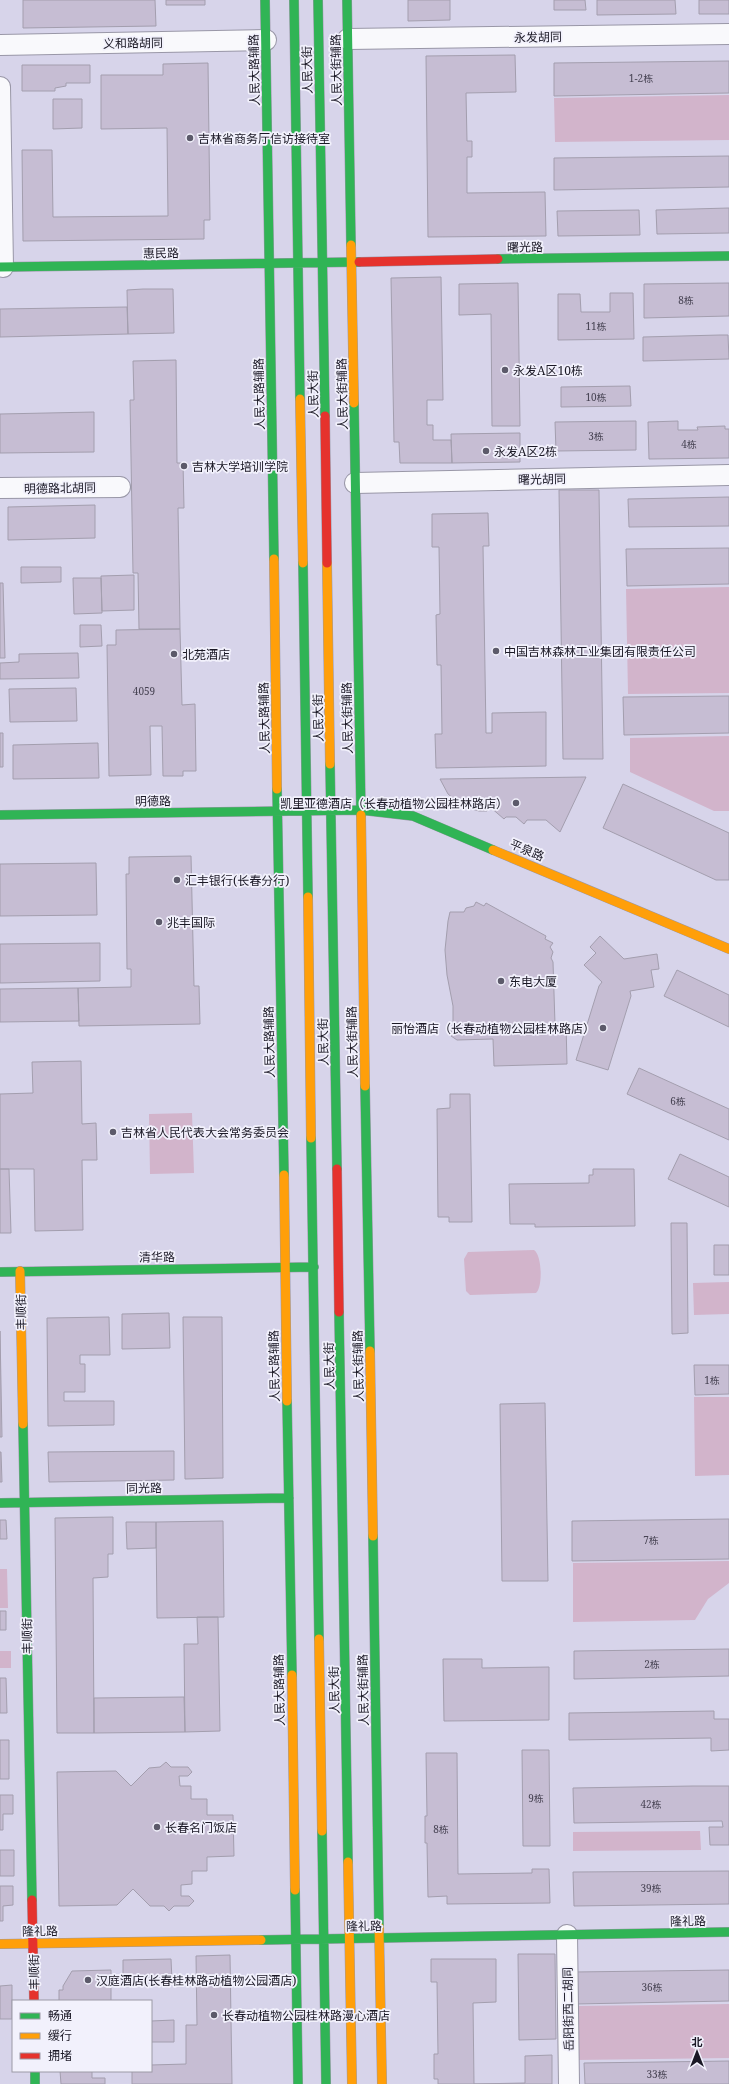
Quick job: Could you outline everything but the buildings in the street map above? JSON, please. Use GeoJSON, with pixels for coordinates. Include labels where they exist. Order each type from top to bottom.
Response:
{"type":"FeatureCollection","features":[{"type":"Feature","properties":{"kind":"main road","name":"人民大路辅路"},"geometry":{"type":"LineString","coordinates":[[265,0],[298,2084]]}},
{"type":"Feature","properties":{"kind":"main road","name":"人民大街"},"geometry":{"type":"LineString","coordinates":[[294,0],[326,2084]]}},
{"type":"Feature","properties":{"kind":"main road","name":"人民大街"},"geometry":{"type":"LineString","coordinates":[[318,0],[352,2084]]}},
{"type":"Feature","properties":{"kind":"main road","name":"人民大街辅路"},"geometry":{"type":"LineString","coordinates":[[347,0],[382,2084]]}},
{"type":"Feature","properties":{"kind":"main road","name":"曙光路"},"geometry":{"type":"LineString","coordinates":[[322,262],[729,256]]}},
{"type":"Feature","properties":{"kind":"main road","name":"惠民路"},"geometry":{"type":"LineString","coordinates":[[1,267],[322,262]]}},
{"type":"Feature","properties":{"kind":"main road","name":"平泉路"},"geometry":{"type":"LineString","coordinates":[[307,811],[361,810],[413,816],[729,949]]}},
{"type":"Feature","properties":{"kind":"main road","name":"明德路"},"geometry":{"type":"LineString","coordinates":[[0,815],[307,811]]}},
{"type":"Feature","properties":{"kind":"main road","name":"清华路"},"geometry":{"type":"LineString","coordinates":[[0,1272],[314,1266]]}},
{"type":"Feature","properties":{"kind":"main road","name":"丰顺街"},"geometry":{"type":"LineString","coordinates":[[20,1271],[34,2000]]}},
{"type":"Feature","properties":{"kind":"main road","name":"同光路"},"geometry":{"type":"LineString","coordinates":[[0,1503],[288,1498]]}},
{"type":"Feature","properties":{"kind":"main road","name":"隆礼路"},"geometry":{"type":"LineString","coordinates":[[0,1944],[729,1932]]}},
{"type":"Feature","properties":{"kind":"main road"},"geometry":{"type":"LineString","coordinates":[[35,2072],[35,2084]]}},
{"type":"Feature","properties":{"kind":"street","name":"永发胡同"},"geometry":{"type":"LineString","coordinates":[[348,39],[729,34]]}},
{"type":"Feature","properties":{"kind":"street","name":"义和路胡同"},"geometry":{"type":"LineString","coordinates":[[0,45],[266,40]]}},
{"type":"Feature","properties":{"kind":"street"},"geometry":{"type":"LineString","coordinates":[[0,87],[1,267]]}},
{"type":"Feature","properties":{"kind":"street","name":"曙光胡同"},"geometry":{"type":"LineString","coordinates":[[355,483],[729,476]]}},
{"type":"Feature","properties":{"kind":"street","name":"明德路北胡同"},"geometry":{"type":"LineString","coordinates":[[0,488],[120,487]]}},
{"type":"Feature","properties":{"kind":"street","name":"岳阳街西二胡同"},"geometry":{"type":"LineString","coordinates":[[567,1935],[569,2084]]}},
{"type":"Feature","properties":{"kind":"shaded area"},"geometry":{"type":"Polygon","coordinates":[[[729,95],[729,140],[555,142],[554,98],[729,95]]]}},
{"type":"Feature","properties":{"kind":"shaded area"},"geometry":{"type":"Polygon","coordinates":[[[729,587],[729,693],[628,694],[626,589],[729,587]]]}},
{"type":"Feature","properties":{"kind":"shaded area"},"geometry":{"type":"Polygon","coordinates":[[[729,736],[729,811],[714,811],[630,772],[630,738],[729,736]]]}},
{"type":"Feature","properties":{"kind":"shaded area"},"geometry":{"type":"Polygon","coordinates":[[[192,1113],[194,1173],[150,1174],[149,1114],[192,1113]]]}},
{"type":"Feature","properties":{"kind":"shaded area"},"geometry":{"type":"Polygon","coordinates":[[[534,1250],[539,1258],[541,1271],[540,1284],[536,1293],[470,1295],[466,1291],[464,1259],[468,1252],[534,1250]]]}},
{"type":"Feature","properties":{"kind":"shaded area"},"geometry":{"type":"Polygon","coordinates":[[[729,1282],[729,1314],[694,1315],[693,1283],[729,1282]]]}},
{"type":"Feature","properties":{"kind":"shaded area"},"geometry":{"type":"Polygon","coordinates":[[[694,1397],[729,1397],[729,1475],[695,1476],[694,1397]]]}},
{"type":"Feature","properties":{"kind":"shaded area"},"geometry":{"type":"Polygon","coordinates":[[[729,1561],[729,1583],[708,1599],[695,1620],[573,1622],[573,1563],[729,1561]]]}},
{"type":"Feature","properties":{"kind":"shaded area"},"geometry":{"type":"Polygon","coordinates":[[[0,1569],[7,1569],[8,1608],[0,1608],[0,1569]]]}},
{"type":"Feature","properties":{"kind":"shaded area"},"geometry":{"type":"Polygon","coordinates":[[[0,1651],[11,1651],[11,1668],[0,1668],[0,1651]]]}},
{"type":"Feature","properties":{"kind":"shaded area"},"geometry":{"type":"Polygon","coordinates":[[[700,1831],[701,1850],[573,1851],[573,1832],[700,1831]]]}},
{"type":"Feature","properties":{"kind":"shaded area"},"geometry":{"type":"Polygon","coordinates":[[[729,2004],[729,2058],[576,2060],[575,2006],[729,2004]]]}},
{"type":"Feature","properties":{"kind":"traffic: fast"},"geometry":{"type":"LineString","coordinates":[[265,0],[274,559]]}},
{"type":"Feature","properties":{"kind":"traffic: fast"},"geometry":{"type":"LineString","coordinates":[[294,0],[300,399]]}},
{"type":"Feature","properties":{"kind":"traffic: fast"},"geometry":{"type":"LineString","coordinates":[[318,0],[325,416]]}},
{"type":"Feature","properties":{"kind":"traffic: fast"},"geometry":{"type":"LineString","coordinates":[[347,0],[351,245]]}},
{"type":"Feature","properties":{"kind":"traffic: fast"},"geometry":{"type":"LineString","coordinates":[[498,259],[729,256]]}},
{"type":"Feature","properties":{"kind":"traffic: fast"},"geometry":{"type":"LineString","coordinates":[[0,267],[359,262]]}},
{"type":"Feature","properties":{"kind":"traffic: fast"},"geometry":{"type":"LineString","coordinates":[[354,403],[361,815]]}},
{"type":"Feature","properties":{"kind":"traffic: fast"},"geometry":{"type":"LineString","coordinates":[[303,563],[308,897]]}},
{"type":"Feature","properties":{"kind":"traffic: fast"},"geometry":{"type":"LineString","coordinates":[[330,764],[337,1169]]}},
{"type":"Feature","properties":{"kind":"traffic: fast"},"geometry":{"type":"LineString","coordinates":[[277,789],[284,1175]]}},
{"type":"Feature","properties":{"kind":"traffic: fast"},"geometry":{"type":"LineString","coordinates":[[0,815],[361,810],[413,816],[493,850]]}},
{"type":"Feature","properties":{"kind":"traffic: fast"},"geometry":{"type":"LineString","coordinates":[[365,1086],[370,1351]]}},
{"type":"Feature","properties":{"kind":"traffic: fast"},"geometry":{"type":"LineString","coordinates":[[311,1138],[319,1639]]}},
{"type":"Feature","properties":{"kind":"traffic: fast"},"geometry":{"type":"LineString","coordinates":[[0,1272],[314,1267]]}},
{"type":"Feature","properties":{"kind":"traffic: fast"},"geometry":{"type":"LineString","coordinates":[[339,1312],[348,1862]]}},
{"type":"Feature","properties":{"kind":"traffic: fast"},"geometry":{"type":"LineString","coordinates":[[287,1401],[292,1675]]}},
{"type":"Feature","properties":{"kind":"traffic: fast"},"geometry":{"type":"LineString","coordinates":[[23,1424],[32,1900]]}},
{"type":"Feature","properties":{"kind":"traffic: fast"},"geometry":{"type":"LineString","coordinates":[[0,1503],[289,1498]]}},
{"type":"Feature","properties":{"kind":"traffic: fast"},"geometry":{"type":"LineString","coordinates":[[373,1536],[379,1927]]}},
{"type":"Feature","properties":{"kind":"traffic: fast"},"geometry":{"type":"LineString","coordinates":[[322,1831],[326,2084]]}},
{"type":"Feature","properties":{"kind":"traffic: fast"},"geometry":{"type":"LineString","coordinates":[[295,1890],[298,2084]]}},
{"type":"Feature","properties":{"kind":"traffic: fast"},"geometry":{"type":"LineString","coordinates":[[261,1940],[729,1932]]}},
{"type":"Feature","properties":{"kind":"traffic: fast"},"geometry":{"type":"LineString","coordinates":[[35,2072],[35,2084]]}},
{"type":"Feature","properties":{"kind":"traffic: slow"},"geometry":{"type":"LineString","coordinates":[[351,245],[354,403]]}},
{"type":"Feature","properties":{"kind":"traffic: slow"},"geometry":{"type":"LineString","coordinates":[[300,399],[303,563]]}},
{"type":"Feature","properties":{"kind":"traffic: slow"},"geometry":{"type":"LineString","coordinates":[[274,559],[277,789]]}},
{"type":"Feature","properties":{"kind":"traffic: slow"},"geometry":{"type":"LineString","coordinates":[[327,563],[330,764]]}},
{"type":"Feature","properties":{"kind":"traffic: slow"},"geometry":{"type":"LineString","coordinates":[[361,815],[365,1086]]}},
{"type":"Feature","properties":{"kind":"traffic: slow"},"geometry":{"type":"LineString","coordinates":[[493,850],[729,949]]}},
{"type":"Feature","properties":{"kind":"traffic: slow"},"geometry":{"type":"LineString","coordinates":[[308,897],[311,1138]]}},
{"type":"Feature","properties":{"kind":"traffic: slow"},"geometry":{"type":"LineString","coordinates":[[284,1175],[287,1401]]}},
{"type":"Feature","properties":{"kind":"traffic: slow"},"geometry":{"type":"LineString","coordinates":[[20,1271],[23,1424]]}},
{"type":"Feature","properties":{"kind":"traffic: slow"},"geometry":{"type":"LineString","coordinates":[[370,1351],[373,1536]]}},
{"type":"Feature","properties":{"kind":"traffic: slow"},"geometry":{"type":"LineString","coordinates":[[319,1639],[322,1831]]}},
{"type":"Feature","properties":{"kind":"traffic: slow"},"geometry":{"type":"LineString","coordinates":[[292,1675],[295,1890]]}},
{"type":"Feature","properties":{"kind":"traffic: slow"},"geometry":{"type":"LineString","coordinates":[[348,1862],[352,2084]]}},
{"type":"Feature","properties":{"kind":"traffic: slow"},"geometry":{"type":"LineString","coordinates":[[379,1927],[382,2084]]}},
{"type":"Feature","properties":{"kind":"traffic: slow"},"geometry":{"type":"LineString","coordinates":[[0,1944],[261,1940]]}},
{"type":"Feature","properties":{"kind":"traffic: jam"},"geometry":{"type":"LineString","coordinates":[[359,262],[498,259]]}},
{"type":"Feature","properties":{"kind":"traffic: jam"},"geometry":{"type":"LineString","coordinates":[[325,416],[327,563]]}},
{"type":"Feature","properties":{"kind":"traffic: jam"},"geometry":{"type":"LineString","coordinates":[[337,1169],[339,1312]]}},
{"type":"Feature","properties":{"kind":"traffic: jam"},"geometry":{"type":"LineString","coordinates":[[32,1900],[34,2000]]}},
{"type":"Feature","properties":{"kind":"place","name":"吉林省商务厅信访接待室"},"geometry":{"type":"Point","coordinates":[190,138]}},
{"type":"Feature","properties":{"kind":"place","name":"永发A区10栋"},"geometry":{"type":"Point","coordinates":[505,370]}},
{"type":"Feature","properties":{"kind":"place","name":"永发A区2栋"},"geometry":{"type":"Point","coordinates":[486,451]}},
{"type":"Feature","properties":{"kind":"place","name":"吉林大学培训学院"},"geometry":{"type":"Point","coordinates":[184,466]}},
{"type":"Feature","properties":{"kind":"place","name":"中国吉林森林工业集团有限责任公司"},"geometry":{"type":"Point","coordinates":[496,651]}},
{"type":"Feature","properties":{"kind":"place","name":"北苑酒店"},"geometry":{"type":"Point","coordinates":[174,654]}},
{"type":"Feature","properties":{"kind":"place","name":"凯里亚德酒店（长春动植物公园桂林路店）"},"geometry":{"type":"Point","coordinates":[516,803]}},
{"type":"Feature","properties":{"kind":"place","name":"汇丰银行(长春分行)"},"geometry":{"type":"Point","coordinates":[177,880]}},
{"type":"Feature","properties":{"kind":"place","name":"兆丰国际"},"geometry":{"type":"Point","coordinates":[159,922]}},
{"type":"Feature","properties":{"kind":"place","name":"东电大厦"},"geometry":{"type":"Point","coordinates":[501,981]}},
{"type":"Feature","properties":{"kind":"place","name":"丽怡酒店（长春动植物公园桂林路店）"},"geometry":{"type":"Point","coordinates":[603,1028]}},
{"type":"Feature","properties":{"kind":"place","name":"吉林省人民代表大会常务委员会"},"geometry":{"type":"Point","coordinates":[113,1132]}},
{"type":"Feature","properties":{"kind":"place","name":"长春名门饭店"},"geometry":{"type":"Point","coordinates":[157,1827]}},
{"type":"Feature","properties":{"kind":"place","name":"汉庭酒店(长春桂林路动植物公园酒店)"},"geometry":{"type":"Point","coordinates":[88,1980]}},
{"type":"Feature","properties":{"kind":"place","name":"长春动植物公园桂林路漫心酒店"},"geometry":{"type":"Point","coordinates":[214,2015]}}]}
